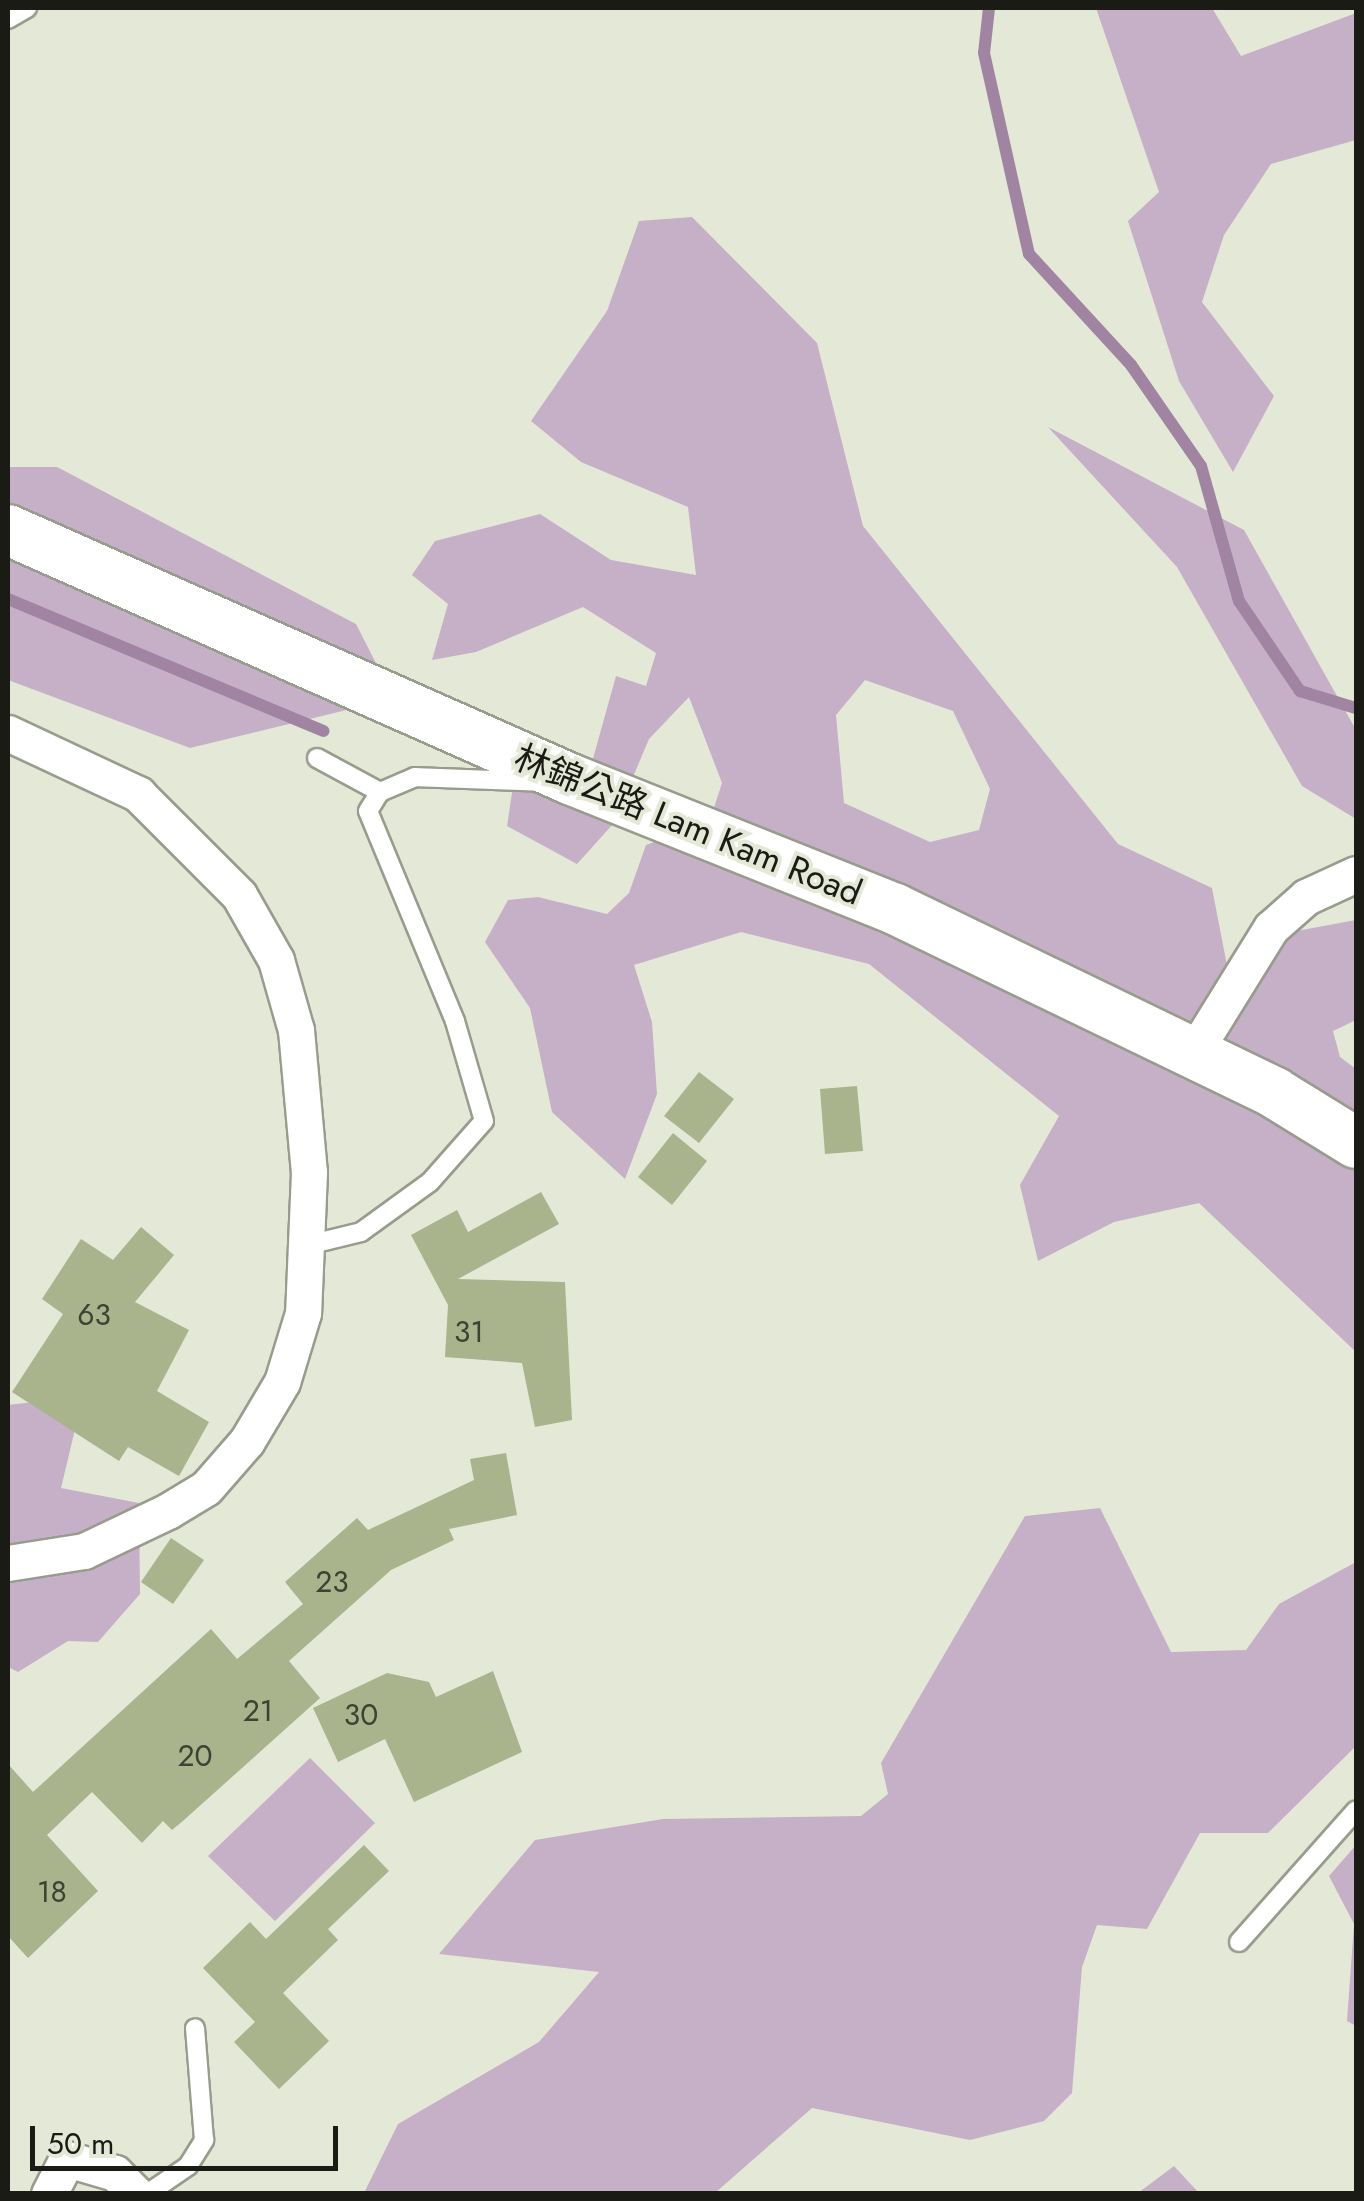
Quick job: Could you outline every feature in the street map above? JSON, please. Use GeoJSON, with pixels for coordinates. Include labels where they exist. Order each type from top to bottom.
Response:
{"type":"FeatureCollection","features":[{"type":"Feature","properties":{"kind":"main road","name":"林錦公路 Lam Kam Road"},"geometry":{"type":"LineString","coordinates":[[8,530],[570,779],[894,909],[1194,1052],[1356,1143]]}},
{"type":"Feature","properties":{"kind":"street"},"geometry":{"type":"LineString","coordinates":[[8,733],[88,764],[156,808],[239,895],[276,960],[308,1106],[303,1313],[282,1382],[206,1488],[84,1551],[8,1563]]}},
{"type":"Feature","properties":{"kind":"street"},"geometry":{"type":"LineString","coordinates":[[1194,1052],[1271,928],[1306,897],[1356,874]]}},
{"type":"Feature","properties":{"kind":"street"},"geometry":{"type":"LineString","coordinates":[[49,2194],[67,2159],[115,2173],[136,2194]]}},
{"type":"Feature","properties":{"kind":"lane"},"geometry":{"type":"LineString","coordinates":[[8,19],[27,8]]}},
{"type":"Feature","properties":{"kind":"lane"},"geometry":{"type":"LineString","coordinates":[[317,758],[380,792]]}},
{"type":"Feature","properties":{"kind":"lane"},"geometry":{"type":"LineString","coordinates":[[304,1246],[361,1232],[430,1182],[484,1121],[455,1021],[368,812],[380,792],[415,777],[508,786],[570,779]]}},
{"type":"Feature","properties":{"kind":"lane"},"geometry":{"type":"LineString","coordinates":[[1239,1942],[1356,1810]]}},
{"type":"Feature","properties":{"kind":"lane"},"geometry":{"type":"LineString","coordinates":[[147,2194],[188,2166],[204,2140],[195,2028]]}},
{"type":"Feature","properties":{"kind":"shaded area"},"geometry":{"type":"Polygon","coordinates":[[[1096,8],[1212,8],[1241,56],[1356,13],[1356,140],[1271,164],[1224,235],[1202,302],[1274,396],[1233,472],[1179,381],[1128,221],[1159,192],[1096,8]]]}},
{"type":"Feature","properties":{"kind":"shaded area"},"geometry":{"type":"Polygon","coordinates":[[[692,217],[817,343],[863,526],[1118,844],[1212,888],[1229,976],[1291,932],[1356,920],[1356,1020],[1333,1031],[1340,1057],[1356,1069],[1356,1352],[1199,1203],[1114,1222],[1038,1261],[1020,1185],[1059,1116],[869,964],[741,932],[634,965],[652,1022],[657,1094],[625,1179],[552,1112],[530,1008],[485,942],[508,900],[538,897],[607,914],[629,893],[646,845],[709,823],[722,783],[689,697],[649,739],[613,824],[577,864],[507,826],[515,773],[589,773],[616,676],[646,686],[656,653],[583,607],[476,652],[432,660],[448,604],[412,575],[435,541],[540,514],[611,560],[696,575],[688,507],[581,462],[531,421],[607,311],[639,221],[692,217]],[[865,680],[836,715],[844,803],[930,842],[979,830],[990,789],[953,711],[865,680]]]}},
{"type":"Feature","properties":{"kind":"shaded area"},"geometry":{"type":"Polygon","coordinates":[[[1048,427],[1244,530],[1356,730],[1356,819],[1302,786],[1177,567],[1048,427]]]}},
{"type":"Feature","properties":{"kind":"shaded area"},"geometry":{"type":"Polygon","coordinates":[[[8,467],[57,467],[356,624],[383,677],[363,706],[190,748],[8,680],[8,467]]]}},
{"type":"Feature","properties":{"kind":"shaded area"},"geometry":{"type":"Polygon","coordinates":[[[83,1396],[61,1488],[139,1503],[140,1594],[98,1642],[68,1641],[18,1672],[8,1667],[8,1405],[83,1396]]]}},
{"type":"Feature","properties":{"kind":"shaded area"},"geometry":{"type":"Polygon","coordinates":[[[1100,1508],[1171,1652],[1246,1650],[1279,1604],[1356,1562],[1356,1746],[1268,1833],[1200,1833],[1147,1929],[1097,1925],[1082,1967],[1072,2093],[1044,2121],[970,2140],[812,2108],[715,2193],[364,2193],[398,2124],[539,2042],[599,1972],[439,1954],[535,1840],[663,1819],[861,1816],[888,1794],[881,1763],[1025,1516],[1100,1508]]]}},
{"type":"Feature","properties":{"kind":"shaded area"},"geometry":{"type":"Polygon","coordinates":[[[310,1758],[375,1823],[275,1921],[208,1856],[310,1758]]]}},
{"type":"Feature","properties":{"kind":"shaded area"},"geometry":{"type":"Polygon","coordinates":[[[1356,1845],[1356,2026],[1347,2021],[1354,1924],[1329,1876],[1356,1845]]]}},
{"type":"Feature","properties":{"kind":"shaded area"},"geometry":{"type":"Polygon","coordinates":[[[1174,2166],[1199,2193],[1138,2193],[1174,2166]]]}},
{"type":"Feature","properties":{"kind":"building"},"geometry":{"type":"Polygon","coordinates":[[[699,1072],[734,1099],[699,1143],[664,1116],[699,1072]]]}},
{"type":"Feature","properties":{"kind":"building"},"geometry":{"type":"Polygon","coordinates":[[[857,1086],[863,1151],[825,1154],[820,1089],[857,1086]]]}},
{"type":"Feature","properties":{"kind":"building"},"geometry":{"type":"Polygon","coordinates":[[[673,1133],[707,1161],[672,1205],[638,1177],[673,1133]]]}},
{"type":"Feature","properties":{"kind":"building"},"geometry":{"type":"Polygon","coordinates":[[[541,1192],[559,1224],[458,1279],[565,1282],[572,1420],[535,1427],[522,1363],[445,1357],[448,1305],[411,1235],[457,1210],[468,1232],[541,1192]]]}},
{"type":"Feature","properties":{"kind":"building"},"geometry":{"type":"Polygon","coordinates":[[[141,1227],[174,1255],[135,1302],[189,1330],[157,1391],[209,1422],[179,1476],[128,1447],[119,1461],[12,1392],[63,1314],[42,1299],[81,1239],[113,1260],[141,1227]]]}},
{"type":"Feature","properties":{"kind":"building"},"geometry":{"type":"Polygon","coordinates":[[[506,1453],[517,1515],[449,1529],[454,1540],[391,1570],[289,1661],[320,1698],[172,1830],[163,1821],[142,1843],[92,1792],[47,1835],[98,1891],[28,1958],[8,1936],[8,1764],[33,1792],[211,1629],[237,1659],[303,1604],[285,1582],[357,1518],[368,1530],[474,1480],[470,1459],[506,1453]]]}},
{"type":"Feature","properties":{"kind":"building"},"geometry":{"type":"Polygon","coordinates":[[[171,1538],[204,1560],[173,1604],[141,1582],[171,1538]]]}},
{"type":"Feature","properties":{"kind":"building"},"geometry":{"type":"Polygon","coordinates":[[[493,1671],[522,1752],[414,1802],[385,1739],[338,1762],[313,1708],[387,1673],[429,1682],[436,1697],[493,1671]]]}},
{"type":"Feature","properties":{"kind":"building"},"geometry":{"type":"Polygon","coordinates":[[[364,1845],[389,1871],[328,1929],[338,1940],[283,1993],[329,2041],[279,2089],[234,2042],[255,2022],[203,1968],[250,1922],[266,1939],[364,1845]]]}},
{"type":"Feature","properties":{"kind":"waterway"},"geometry":{"type":"LineString","coordinates":[[989,8],[984,53],[1029,254],[1131,365],[1201,466],[1239,601],[1300,691],[1356,708]]}},
{"type":"Feature","properties":{"kind":"waterway"},"geometry":{"type":"LineString","coordinates":[[8,599],[324,731]]}}]}
